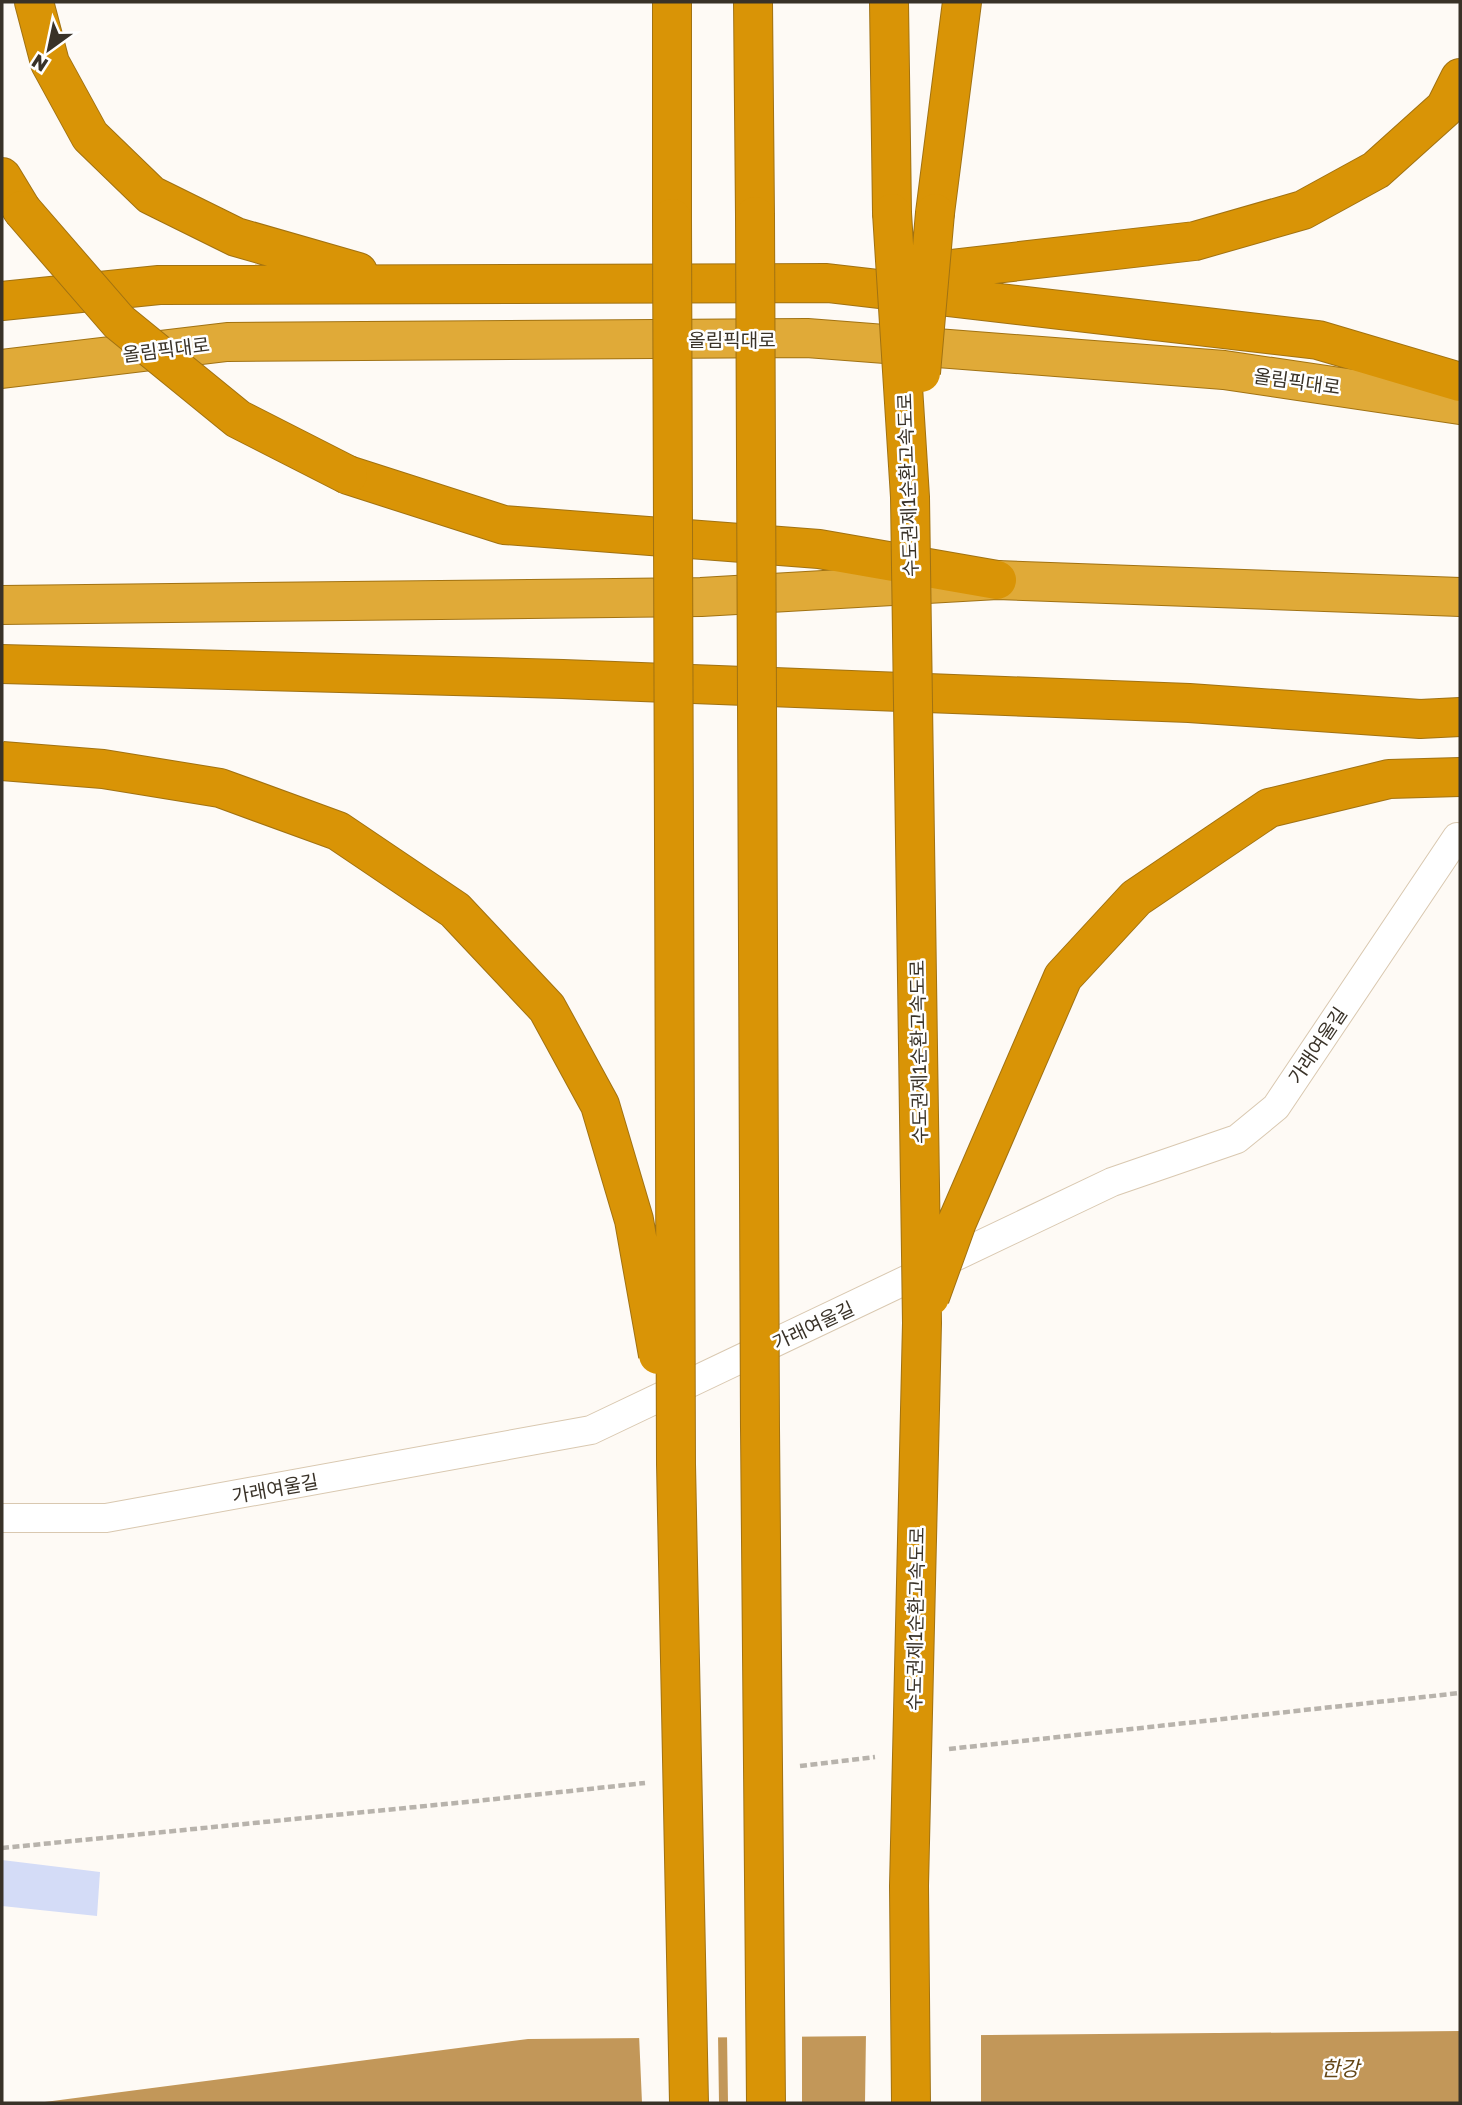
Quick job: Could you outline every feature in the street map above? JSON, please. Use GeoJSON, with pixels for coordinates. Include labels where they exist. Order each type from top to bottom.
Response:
{"type":"FeatureCollection","features":[{"type":"Feature","properties":{"kind":"highway"},"geometry":{"type":"LineString","coordinates":[[34,2],[50,63],[90,136],[150,195],[236,237],[401,284]]}},
{"type":"Feature","properties":{"kind":"highway"},"geometry":{"type":"LineString","coordinates":[[672,2],[676,1464],[689,2103]]}},
{"type":"Feature","properties":{"kind":"highway"},"geometry":{"type":"LineString","coordinates":[[753,2],[766,2103]]}},
{"type":"Feature","properties":{"kind":"highway","name":"수도권제1순환고속도로"},"geometry":{"type":"LineString","coordinates":[[890,2],[892,213],[910,497],[922,1323],[909,1886],[911,2103]]}},
{"type":"Feature","properties":{"kind":"highway"},"geometry":{"type":"LineString","coordinates":[[910,497],[935,213],[962,2]]}},
{"type":"Feature","properties":{"kind":"highway"},"geometry":{"type":"LineString","coordinates":[[2,301],[159,285],[827,283],[1195,241],[1303,210],[1376,170],[1445,108],[1460,78]]}},
{"type":"Feature","properties":{"kind":"highway"},"geometry":{"type":"LineString","coordinates":[[2,177],[22,210],[129,331],[238,419],[348,475],[504,524],[819,550],[997,580]]}},
{"type":"Feature","properties":{"kind":"highway"},"geometry":{"type":"LineString","coordinates":[[827,283],[1318,340],[1460,382]]}},
{"type":"Feature","properties":{"kind":"highway","name":"올림픽대로"},"geometry":{"type":"LineString","coordinates":[[2,369],[227,342],[807,338],[1224,370],[1460,405]]}},
{"type":"Feature","properties":{"kind":"highway"},"geometry":{"type":"LineString","coordinates":[[2,605],[701,597],[997,580],[1460,597]]}},
{"type":"Feature","properties":{"kind":"highway"},"geometry":{"type":"LineString","coordinates":[[2,664],[563,679],[1189,704],[1420,719],[1460,717]]}},
{"type":"Feature","properties":{"kind":"highway"},"geometry":{"type":"LineString","coordinates":[[2,761],[103,769],[220,788],[338,831],[465,920],[547,1008],[600,1105],[634,1220],[676,1464]]}},
{"type":"Feature","properties":{"kind":"highway"},"geometry":{"type":"LineString","coordinates":[[922,1323],[957,1222],[1063,977],[1136,898],[1269,808],[1389,779],[1460,777]]}},
{"type":"Feature","properties":{"kind":"street","name":"가래여울길"},"geometry":{"type":"LineString","coordinates":[[2,1518],[106,1518],[591,1430],[1112,1182],[1237,1139],[1276,1107],[1457,836],[1460,838]]}},
{"type":"Feature","properties":{"kind":"water","name":"한강"},"geometry":{"type":"Polygon","coordinates":[[[1460,2031],[1460,2103],[37,2103],[528,2039],[1460,2031]]]}},
{"type":"Feature","properties":{"kind":"pier"},"geometry":{"type":"Polygon","coordinates":[[[981,2032],[981,2103],[865,2103],[866,2033],[981,2032]]]}},
{"type":"Feature","properties":{"kind":"pier"},"geometry":{"type":"Polygon","coordinates":[[[802,2033],[802,2103],[728,2103],[727,2034],[802,2033]]]}},
{"type":"Feature","properties":{"kind":"pier"},"geometry":{"type":"Polygon","coordinates":[[[639,2034],[718,2034],[719,2103],[642,2103],[639,2034]]]}},
{"type":"Feature","properties":{"kind":"building"},"geometry":{"type":"Polygon","coordinates":[[[2,1860],[100,1872],[97,1916],[2,1906],[2,1860]]]}}]}
